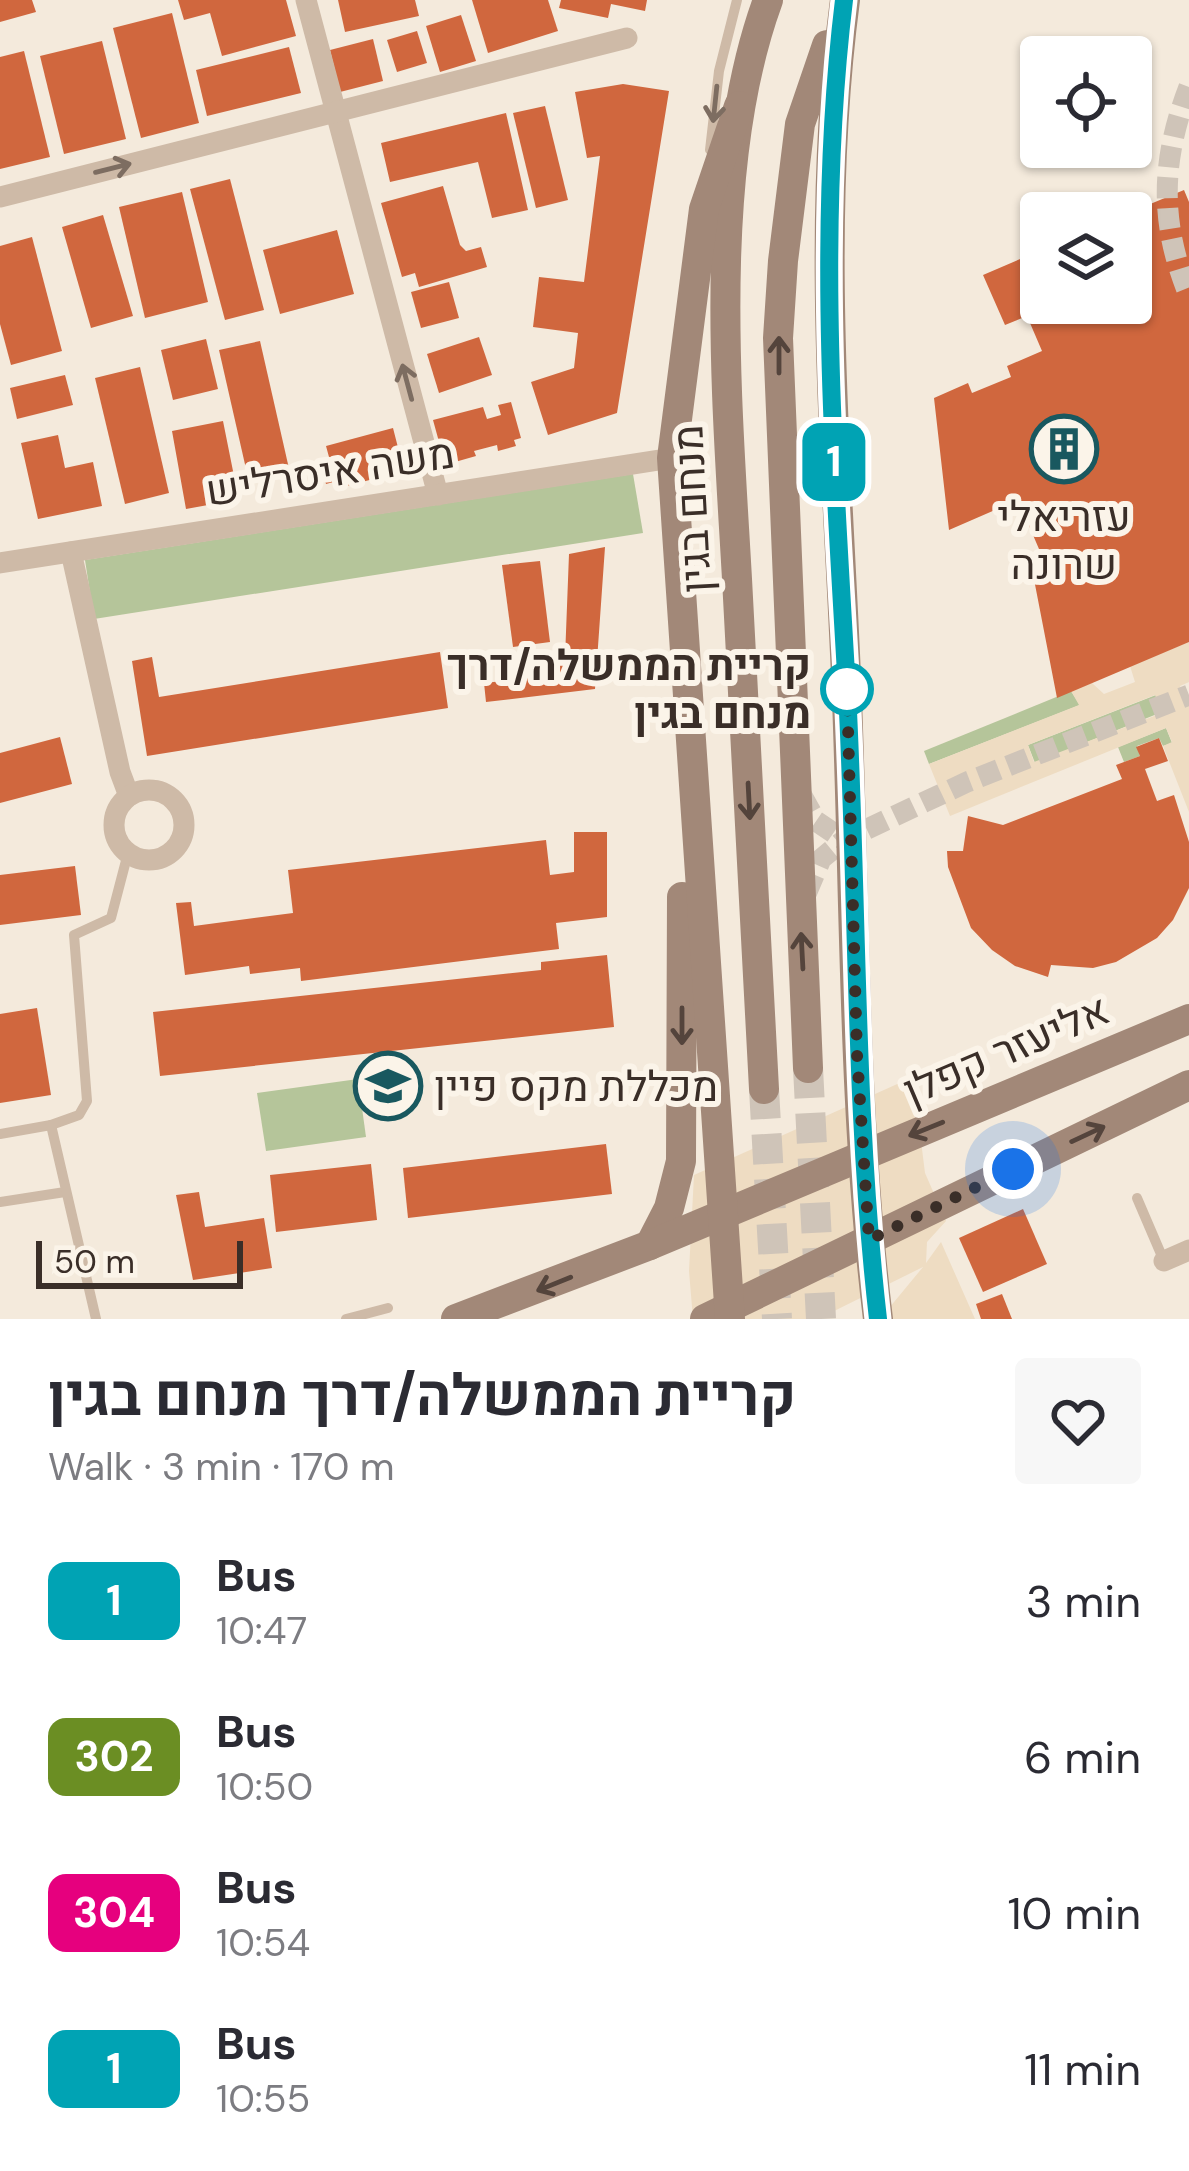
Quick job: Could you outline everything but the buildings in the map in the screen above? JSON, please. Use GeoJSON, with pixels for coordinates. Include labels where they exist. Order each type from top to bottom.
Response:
{"type":"FeatureCollection","features":[{"type":"Feature","properties":{"kind":"main road","name":"מנחם בגין"},"geometry":{"type":"LineString","coordinates":[[764,1090],[730,432],[729,212],[739,106],[753,41],[768,0]]}},
{"type":"Feature","properties":{"kind":"main road"},"geometry":{"type":"LineString","coordinates":[[808,1068],[778,338],[800,124],[844,0]]}},
{"type":"Feature","properties":{"kind":"main road"},"geometry":{"type":"LineString","coordinates":[[844,0],[828,232],[861,1155],[878,1319]]}},
{"type":"Feature","properties":{"kind":"main road"},"geometry":{"type":"LineString","coordinates":[[739,106],[704,209],[672,458],[722,1215],[722,1316],[1189,1085]]}},
{"type":"Feature","properties":{"kind":"main road"},"geometry":{"type":"LineString","coordinates":[[650,1245],[669,1208],[681,1161],[684,657]]}},
{"type":"Feature","properties":{"kind":"main road","name":"אליעזר קפלן"},"geometry":{"type":"LineString","coordinates":[[456,1319],[650,1245],[1189,1019]]}},
{"type":"Feature","properties":{"kind":"street"},"geometry":{"type":"LineString","coordinates":[[306,0],[437,495]]}},
{"type":"Feature","properties":{"kind":"street"},"geometry":{"type":"LineString","coordinates":[[0,197],[627,38]]}},
{"type":"Feature","properties":{"kind":"street","name":"משה איסרליש"},"geometry":{"type":"LineString","coordinates":[[0,562],[672,458]]}},
{"type":"Feature","properties":{"kind":"street"},"geometry":{"type":"LineString","coordinates":[[70,552],[120,772],[130,796]]}},
{"type":"Feature","properties":{"kind":"street"},"geometry":{"type":"LineString","coordinates":[[148,790],[168,796],[182,812],[179,843],[164,857],[146,860],[128,853],[115,829],[118,811],[130,796],[148,790]]}},
{"type":"Feature","properties":{"kind":"street"},"geometry":{"type":"LineString","coordinates":[[1164,1261],[1189,1250]]}},
{"type":"Feature","properties":{"kind":"lane"},"geometry":{"type":"LineString","coordinates":[[704,209],[718,71],[737,0]]}},
{"type":"Feature","properties":{"kind":"lane"},"geometry":{"type":"LineString","coordinates":[[0,1134],[79,1115],[87,1101],[74,935],[111,918],[128,853]]}},
{"type":"Feature","properties":{"kind":"lane"},"geometry":{"type":"LineString","coordinates":[[51,1125],[96,1319]]}},
{"type":"Feature","properties":{"kind":"lane"},"geometry":{"type":"LineString","coordinates":[[0,1202],[65,1192]]}},
{"type":"Feature","properties":{"kind":"lane"},"geometry":{"type":"LineString","coordinates":[[1137,1198],[1164,1261]]}},
{"type":"Feature","properties":{"kind":"lane"},"geometry":{"type":"LineString","coordinates":[[346,1319],[388,1308]]}},
{"type":"Feature","properties":{"kind":"green space"},"geometry":{"type":"Polygon","coordinates":[[[633,474],[643,533],[94,619],[85,560],[633,474]]]}},
{"type":"Feature","properties":{"kind":"green space"},"geometry":{"type":"Polygon","coordinates":[[[1071,691],[1080,705],[929,764],[924,751],[1071,691]]]}},
{"type":"Feature","properties":{"kind":"green space"},"geometry":{"type":"Polygon","coordinates":[[[1156,695],[1162,712],[1035,763],[1028,745],[1156,695]]]}},
{"type":"Feature","properties":{"kind":"green space"},"geometry":{"type":"Polygon","coordinates":[[[1166,728],[1172,743],[1163,746],[1159,738],[1137,746],[1140,756],[1124,762],[1118,747],[1166,728]]]}},
{"type":"Feature","properties":{"kind":"green space"},"geometry":{"type":"Polygon","coordinates":[[[358,1079],[366,1137],[266,1151],[257,1093],[358,1079]]]}},
{"type":"Feature","properties":{"kind":"shaded area"},"geometry":{"type":"Polygon","coordinates":[[[1189,642],[1189,682],[1180,686],[1189,702],[1189,812],[1163,746],[1172,742],[1166,728],[950,816],[929,764],[1079,705],[1071,691],[1092,683],[1104,694],[1135,682],[1130,666],[1189,642]],[[1155,695],[1028,745],[1034,762],[1162,713],[1155,695]]]}},
{"type":"Feature","properties":{"kind":"shaded area"},"geometry":{"type":"Polygon","coordinates":[[[913,1077],[925,1173],[946,1221],[927,1242],[926,1263],[941,1242],[975,1319],[880,1319],[923,1267],[818,1319],[693,1319],[689,1271],[694,1175],[913,1077]]]}},
{"type":"Feature","properties":{"kind":"tunnel"},"geometry":{"type":"LineString","coordinates":[[1189,87],[1173,140],[1167,191],[1172,242],[1189,295]]}},
{"type":"Feature","properties":{"kind":"tunnel"},"geometry":{"type":"LineString","coordinates":[[806,894],[821,859],[844,840],[967,782],[1189,695]]}},
{"type":"Feature","properties":{"kind":"tunnel"},"geometry":{"type":"LineString","coordinates":[[801,794],[816,821],[844,840]]}},
{"type":"Feature","properties":{"kind":"tunnel"},"geometry":{"type":"LineString","coordinates":[[808,1068],[821,1319]]}},
{"type":"Feature","properties":{"kind":"tunnel"},"geometry":{"type":"LineString","coordinates":[[764,1089],[777,1319]]}},
{"type":"Feature","properties":{"kind":"bus line","name":"1"},"geometry":{"type":"LineString","coordinates":[[844,0],[828,212],[831,382],[847,694],[861,1155],[878,1319]]}},
{"type":"Feature","properties":{"kind":"place","name":"עזריאלי שרונה"},"geometry":{"type":"Point","coordinates":[1064,449]}},
{"type":"Feature","properties":{"kind":"place","name":"קריית הממשלה/דרך מנחם בגין"},"geometry":{"type":"Point","coordinates":[847,689]}},
{"type":"Feature","properties":{"kind":"place","name":"מכללת מקס פיין"},"geometry":{"type":"Point","coordinates":[388,1086]}},
{"type":"Feature","properties":{"kind":"route"},"geometry":{"type":"LineString","coordinates":[[847,689],[861,1155],[869,1240],[1013,1169]]}}]}
